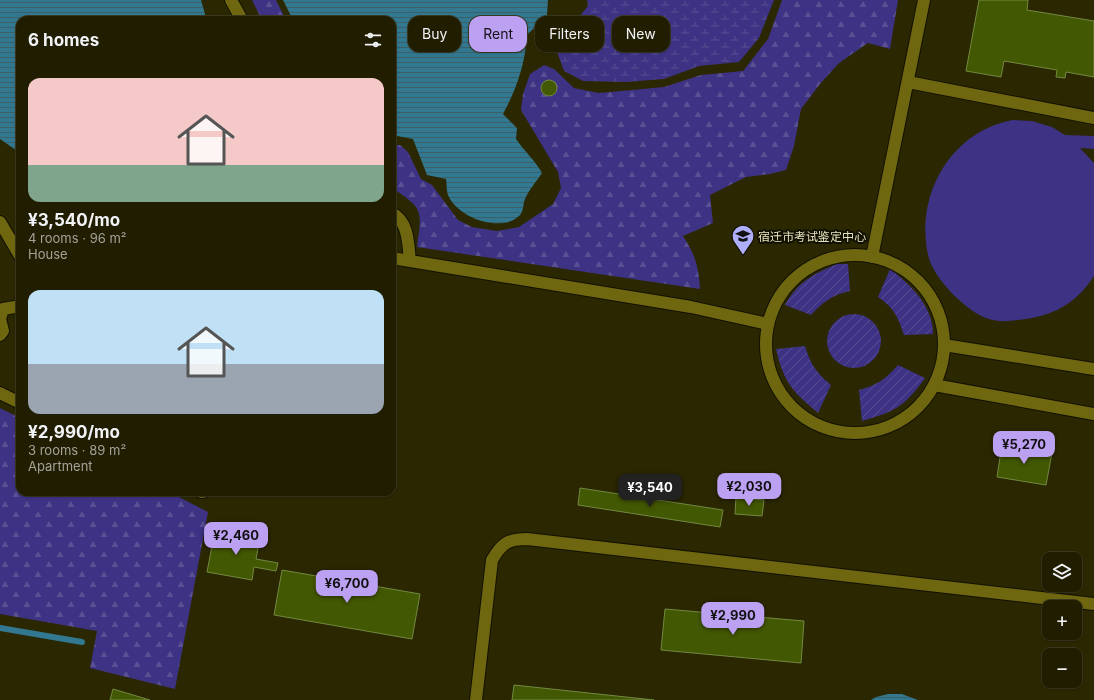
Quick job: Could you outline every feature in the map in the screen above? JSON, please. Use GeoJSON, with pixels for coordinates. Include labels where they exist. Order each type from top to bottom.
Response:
{"type":"FeatureCollection","features":[{"type":"Feature","properties":{"kind":"lane"},"geometry":{"type":"LineString","coordinates":[[231,0],[240,16]]}},
{"type":"Feature","properties":{"kind":"lane"},"geometry":{"type":"LineString","coordinates":[[872,256],[924,0]]}},
{"type":"Feature","properties":{"kind":"lane"},"geometry":{"type":"LineString","coordinates":[[908,82],[1094,118]]}},
{"type":"Feature","properties":{"kind":"lane"},"geometry":{"type":"LineString","coordinates":[[396,215],[407,231],[410,261]]}},
{"type":"Feature","properties":{"kind":"lane"},"geometry":{"type":"LineString","coordinates":[[0,222],[16,249]]}},
{"type":"Feature","properties":{"kind":"lane"},"geometry":{"type":"LineString","coordinates":[[842,256],[872,256],[900,267],[922,286],[938,310],[944,339],[941,368],[929,395],[908,416],[882,430],[853,434],[824,429],[798,414],[778,392],[767,364],[765,335],[768,324],[773,307],[790,282],[814,264],[842,256]]}},
{"type":"Feature","properties":{"kind":"lane"},"geometry":{"type":"LineString","coordinates":[[396,259],[691,307],[768,324]]}},
{"type":"Feature","properties":{"kind":"lane"},"geometry":{"type":"LineString","coordinates":[[0,335],[3,331],[0,319],[3,309],[16,307]]}},
{"type":"Feature","properties":{"kind":"lane"},"geometry":{"type":"LineString","coordinates":[[944,345],[1094,369]]}},
{"type":"Feature","properties":{"kind":"lane"},"geometry":{"type":"LineString","coordinates":[[934,385],[1094,414]]}},
{"type":"Feature","properties":{"kind":"lane"},"geometry":{"type":"LineString","coordinates":[[0,393],[16,401]]}},
{"type":"Feature","properties":{"kind":"lane"},"geometry":{"type":"LineString","coordinates":[[476,700],[492,560],[506,543],[514,539],[527,539],[1094,604]]}},
{"type":"Feature","properties":{"kind":"green space"},"geometry":{"type":"Polygon","coordinates":[[[252,0],[276,0],[284,16],[260,16],[252,0]]]}},
{"type":"Feature","properties":{"kind":"green space"},"geometry":{"type":"Polygon","coordinates":[[[587,0],[774,0],[759,38],[739,62],[699,66],[664,79],[626,82],[583,81],[564,71],[557,52],[604,52],[604,16],[580,16],[588,6],[587,0]]]}},
{"type":"Feature","properties":{"kind":"green space"},"geometry":{"type":"Polygon","coordinates":[[[782,0],[898,0],[890,49],[868,43],[839,63],[820,84],[801,109],[794,146],[786,170],[746,177],[710,195],[713,223],[683,236],[696,261],[700,289],[417,247],[420,225],[418,212],[410,201],[396,191],[396,145],[400,145],[408,152],[421,179],[432,185],[458,220],[472,227],[497,231],[519,227],[553,204],[561,188],[558,172],[521,110],[523,94],[530,74],[544,65],[554,69],[574,88],[599,93],[664,87],[701,75],[743,71],[768,39],[782,0]]]}},
{"type":"Feature","properties":{"kind":"green space"},"geometry":{"type":"Polygon","coordinates":[[[1013,120],[1032,121],[1052,127],[1065,135],[1094,136],[1094,149],[1080,148],[1094,163],[1094,276],[1080,293],[1065,306],[1036,317],[1001,321],[991,320],[978,314],[960,301],[943,283],[931,264],[928,255],[925,232],[927,210],[933,189],[942,169],[955,152],[972,137],[991,126],[1013,120]]]}},
{"type":"Feature","properties":{"kind":"green space"},"geometry":{"type":"Polygon","coordinates":[[[837,264],[848,264],[850,291],[828,300],[811,315],[785,305],[795,290],[813,275],[837,264]]]}},
{"type":"Feature","properties":{"kind":"green space"},"geometry":{"type":"Polygon","coordinates":[[[890,269],[913,289],[925,305],[932,324],[933,334],[904,335],[895,313],[878,297],[890,269]]]}},
{"type":"Feature","properties":{"kind":"green space"},"geometry":{"type":"Polygon","coordinates":[[[854,314],[864,316],[873,322],[879,331],[881,341],[879,351],[873,360],[864,366],[854,368],[844,366],[835,360],[829,351],[827,341],[829,331],[835,322],[844,316],[854,314]]]}},
{"type":"Feature","properties":{"kind":"green space"},"geometry":{"type":"Polygon","coordinates":[[[805,346],[814,367],[831,385],[818,413],[790,386],[782,370],[776,349],[805,346]]]}},
{"type":"Feature","properties":{"kind":"green space"},"geometry":{"type":"Polygon","coordinates":[[[898,365],[925,378],[911,396],[898,407],[862,421],[859,390],[881,381],[898,365]]]}},
{"type":"Feature","properties":{"kind":"green space"},"geometry":{"type":"Polygon","coordinates":[[[0,408],[16,416],[16,496],[177,496],[208,512],[175,689],[90,668],[97,631],[0,614],[0,408]]]}},
{"type":"Feature","properties":{"kind":"water"},"geometry":{"type":"Polygon","coordinates":[[[0,0],[201,0],[205,16],[16,16],[16,150],[0,139],[0,0]]]}},
{"type":"Feature","properties":{"kind":"water"},"geometry":{"type":"Polygon","coordinates":[[[283,0],[548,0],[547,15],[535,16],[535,27],[527,35],[527,16],[469,16],[469,52],[525,52],[512,96],[503,114],[517,128],[516,139],[542,173],[527,195],[520,215],[511,221],[492,223],[481,221],[462,211],[454,205],[448,195],[446,179],[427,175],[413,139],[396,136],[396,16],[291,16],[283,0]]]}},
{"type":"Feature","properties":{"kind":"water"},"geometry":{"type":"Polygon","coordinates":[[[888,694],[902,694],[918,700],[871,700],[888,694]]]}},
{"type":"Feature","properties":{"kind":"building"},"geometry":{"type":"Polygon","coordinates":[[[979,0],[1028,0],[1027,10],[1094,21],[1094,77],[1066,72],[1065,78],[1056,77],[1057,70],[1004,61],[1001,77],[966,71],[979,0]]]}},
{"type":"Feature","properties":{"kind":"building"},"geometry":{"type":"Polygon","coordinates":[[[546,80],[552,80],[557,85],[555,94],[552,96],[546,96],[541,91],[541,85],[546,80]]]}},
{"type":"Feature","properties":{"kind":"building"},"geometry":{"type":"Polygon","coordinates":[[[1002,444],[1052,453],[1046,485],[997,477],[1002,444]]]}},
{"type":"Feature","properties":{"kind":"building"},"geometry":{"type":"Polygon","coordinates":[[[580,488],[723,510],[720,527],[578,505],[580,488]]]}},
{"type":"Feature","properties":{"kind":"building"},"geometry":{"type":"Polygon","coordinates":[[[736,497],[764,500],[762,516],[735,514],[736,497]]]}},
{"type":"Feature","properties":{"kind":"building"},"geometry":{"type":"Polygon","coordinates":[[[215,530],[260,538],[256,559],[278,563],[276,571],[254,567],[252,580],[207,572],[215,530]]]}},
{"type":"Feature","properties":{"kind":"building"},"geometry":{"type":"Polygon","coordinates":[[[282,570],[420,594],[412,639],[274,615],[282,570]]]}},
{"type":"Feature","properties":{"kind":"building"},"geometry":{"type":"Polygon","coordinates":[[[665,609],[804,621],[801,663],[661,650],[665,609]]]}},
{"type":"Feature","properties":{"kind":"building"},"geometry":{"type":"Polygon","coordinates":[[[514,685],[654,700],[512,700],[514,685]]]}},
{"type":"Feature","properties":{"kind":"building"},"geometry":{"type":"Polygon","coordinates":[[[113,689],[150,700],[110,700],[113,689]]]}},
{"type":"Feature","properties":{"kind":"waterway"},"geometry":{"type":"LineString","coordinates":[[0,628],[82,642]]}},
{"type":"Feature","properties":{"kind":"place","name":"宿迁市考试鉴定中心"},"geometry":{"type":"Point","coordinates":[743,256]}}]}
